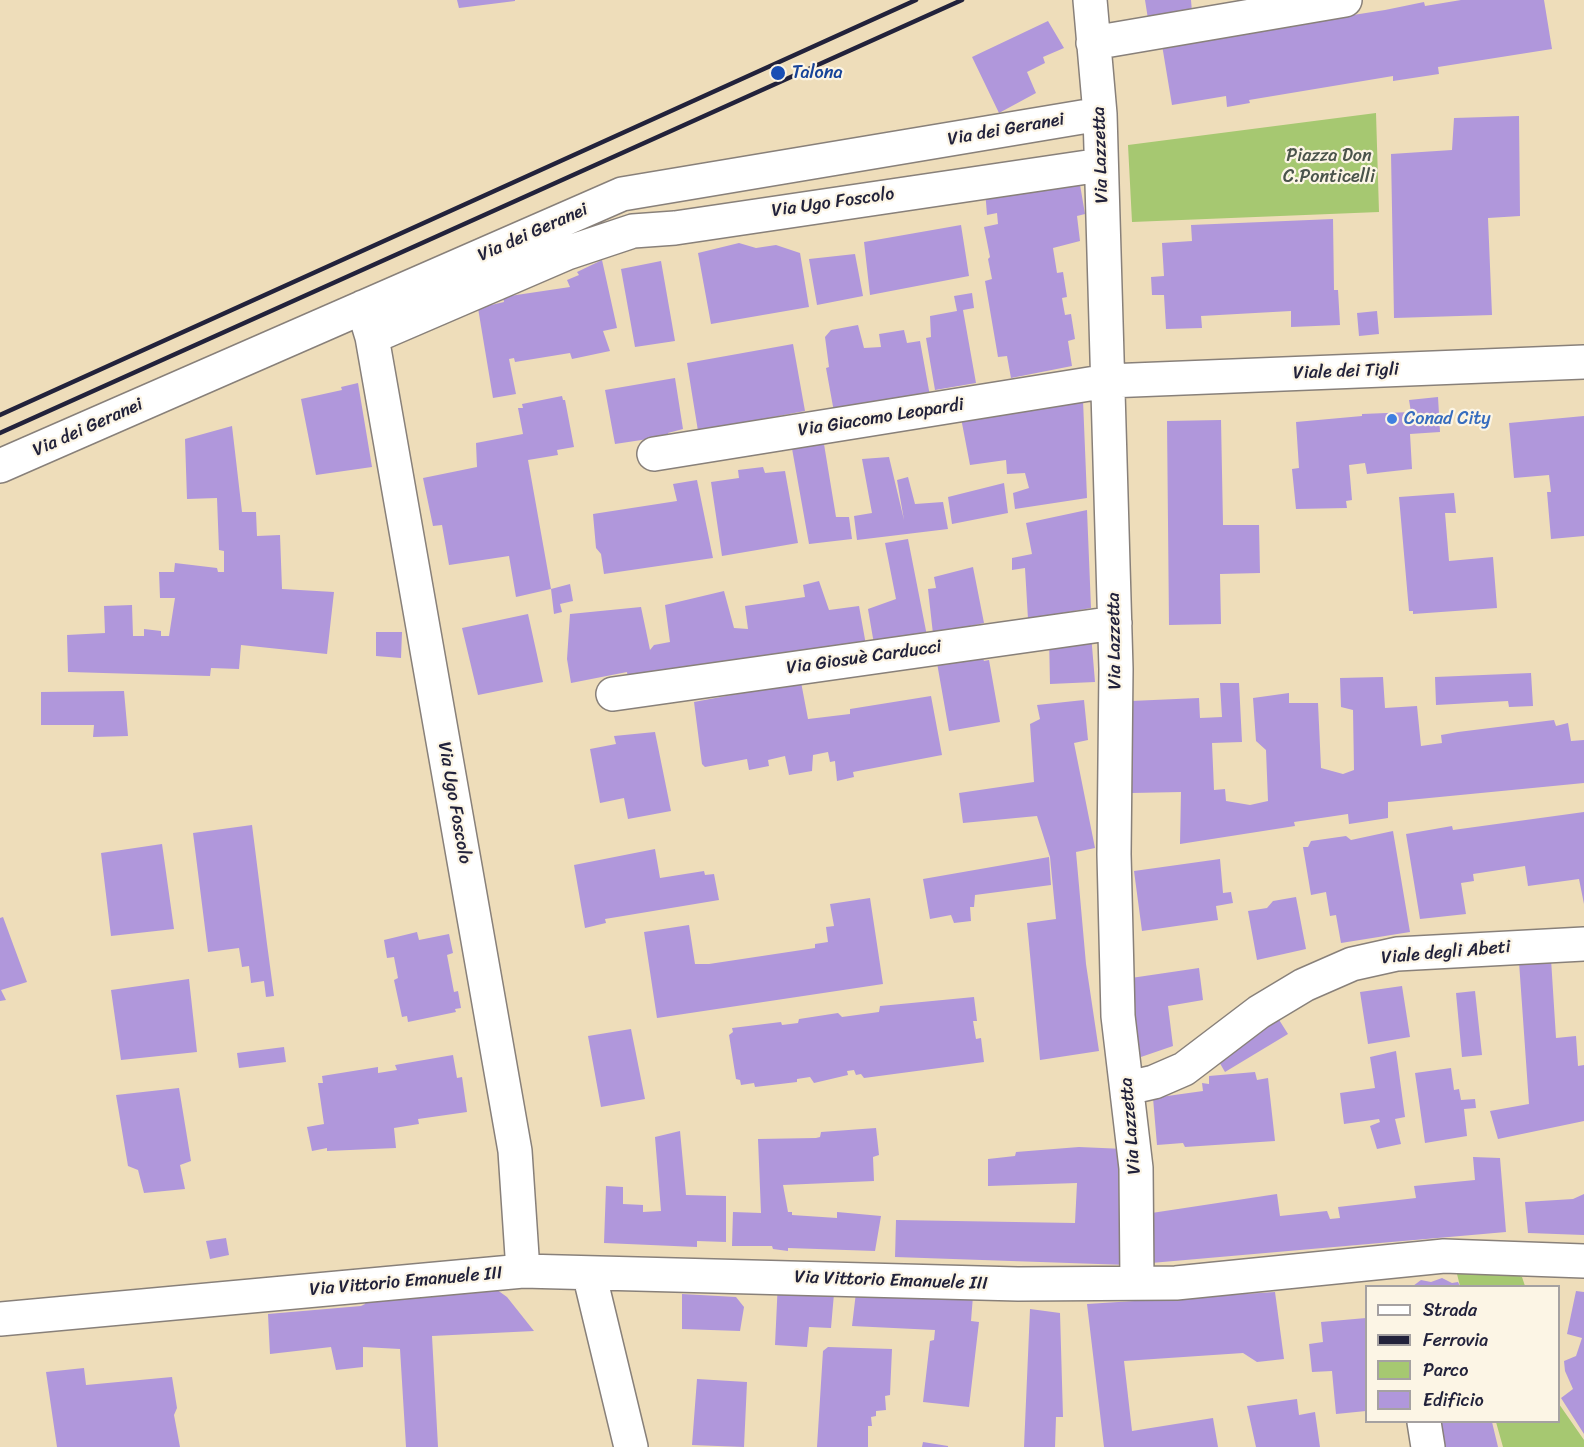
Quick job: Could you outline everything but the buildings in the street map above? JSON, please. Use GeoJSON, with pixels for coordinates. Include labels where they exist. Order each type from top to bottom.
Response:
{"type":"FeatureCollection","features":[{"type":"Feature","properties":{"kind":"street","name":"Via Lazzetta"},"geometry":{"type":"LineString","coordinates":[[1090,0],[1100,114],[1115,623],[1114,854],[1118,1016],[1136,1168],[1137,1281]]}},
{"type":"Feature","properties":{"kind":"street"},"geometry":{"type":"LineString","coordinates":[[1093,42],[1345,0]]}},
{"type":"Feature","properties":{"kind":"street","name":"Via dei Geranei"},"geometry":{"type":"LineString","coordinates":[[0,466],[368,322],[542,229],[622,195],[1100,114]]}},
{"type":"Feature","properties":{"kind":"street","name":"Via Ugo Foscolo"},"geometry":{"type":"LineString","coordinates":[[523,1271],[515,1151],[368,322],[633,231],[675,228],[1101,165]]}},
{"type":"Feature","properties":{"kind":"street"},"geometry":{"type":"LineString","coordinates":[[542,229],[567,253]]}},
{"type":"Feature","properties":{"kind":"street","name":"Viale dei Tigli"},"geometry":{"type":"LineString","coordinates":[[1108,381],[1584,362]]}},
{"type":"Feature","properties":{"kind":"street","name":"Via Giacomo Leopardi"},"geometry":{"type":"LineString","coordinates":[[654,454],[1108,381]]}},
{"type":"Feature","properties":{"kind":"street","name":"Via Giosuè Carducci"},"geometry":{"type":"LineString","coordinates":[[613,694],[1115,623]]}},
{"type":"Feature","properties":{"kind":"street","name":"Viale degli Abeti"},"geometry":{"type":"LineString","coordinates":[[1128,1088],[1154,1082],[1184,1069],[1259,1012],[1304,985],[1352,964],[1397,954],[1584,944]]}},
{"type":"Feature","properties":{"kind":"street","name":"Via Vittorio Emanuele III"},"geometry":{"type":"LineString","coordinates":[[0,1319],[523,1271],[1018,1284],[1176,1282],[1403,1274],[1444,1256],[1584,1261]]}},
{"type":"Feature","properties":{"kind":"street"},"geometry":{"type":"LineString","coordinates":[[589,1273],[631,1447]]}},
{"type":"Feature","properties":{"kind":"street"},"geometry":{"type":"LineString","coordinates":[[1424,1423],[1428,1447]]}},
{"type":"Feature","properties":{"kind":"green space","name":"Piazza Don C.Ponticelli"},"geometry":{"type":"Polygon","coordinates":[[[1376,113],[1379,212],[1132,222],[1128,145],[1376,113]]]}},
{"type":"Feature","properties":{"kind":"green space"},"geometry":{"type":"Polygon","coordinates":[[[1511,1272],[1522,1277],[1525,1285],[1460,1285],[1457,1274],[1511,1272]]]}},
{"type":"Feature","properties":{"kind":"green space"},"geometry":{"type":"Polygon","coordinates":[[[1560,1405],[1584,1440],[1584,1447],[1503,1447],[1496,1423],[1560,1423],[1560,1405]]]}},
{"type":"Feature","properties":{"kind":"railway"},"geometry":{"type":"LineString","coordinates":[[0,415],[916,0]]}},
{"type":"Feature","properties":{"kind":"railway"},"geometry":{"type":"LineString","coordinates":[[0,433],[962,0]]}},
{"type":"Feature","properties":{"kind":"place","name":"Talona"},"geometry":{"type":"Point","coordinates":[778,73]}},
{"type":"Feature","properties":{"kind":"place","name":"Conad City"},"geometry":{"type":"Point","coordinates":[1392,419]}}]}
